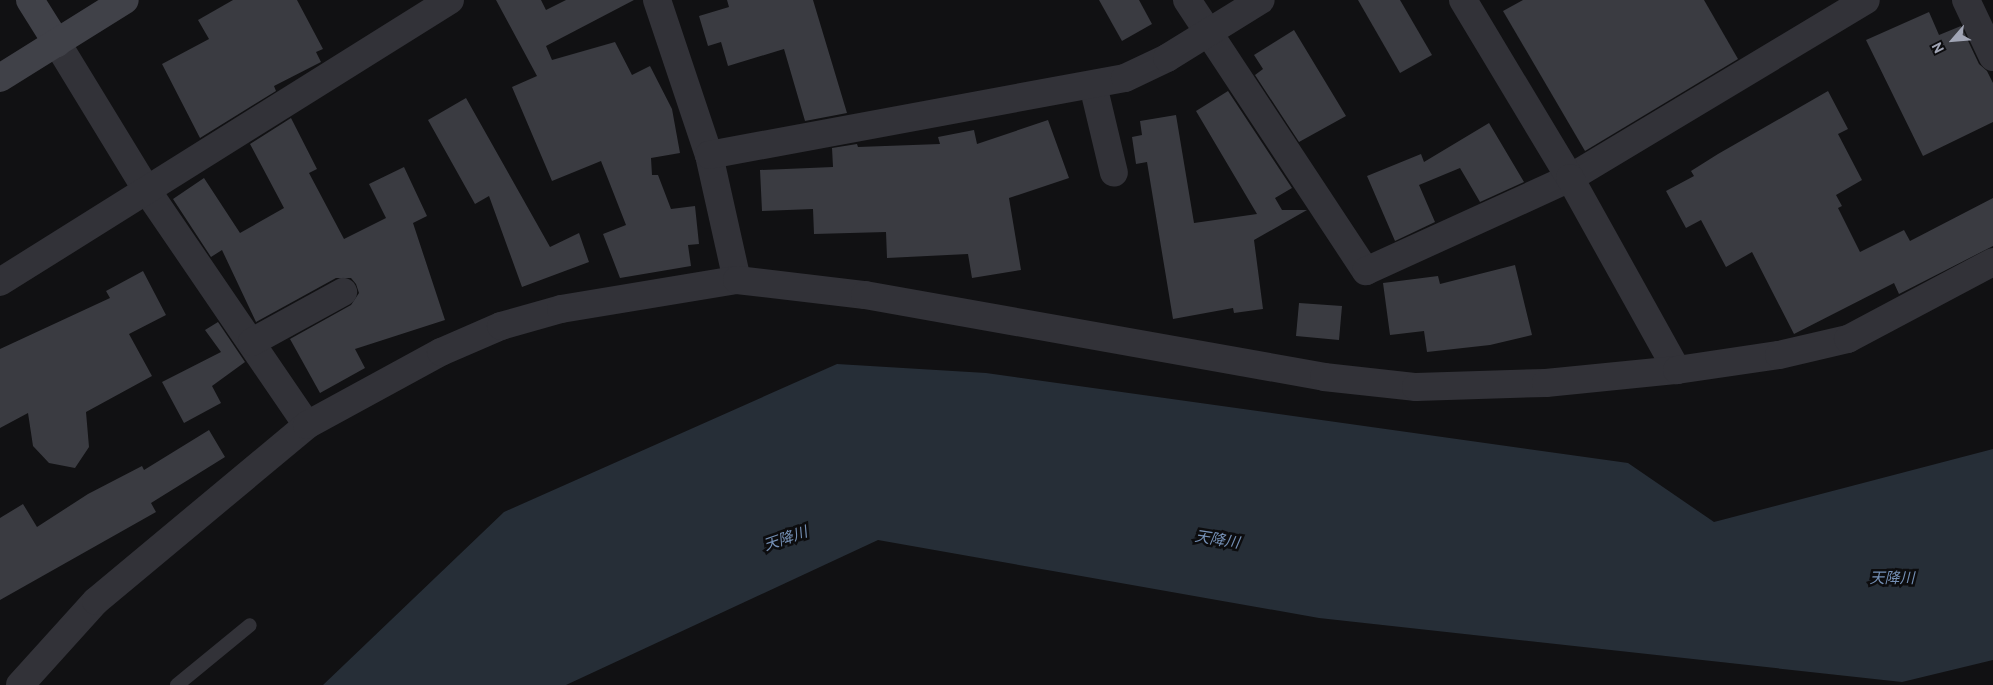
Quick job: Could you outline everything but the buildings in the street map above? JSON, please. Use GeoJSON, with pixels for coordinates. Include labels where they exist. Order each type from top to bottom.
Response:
{"type":"FeatureCollection","features":[{"type":"Feature","properties":{"kind":"street"},"geometry":{"type":"LineString","coordinates":[[30,0],[148,192],[307,425]]}},
{"type":"Feature","properties":{"kind":"street"},"geometry":{"type":"LineString","coordinates":[[0,78],[125,0]]}},
{"type":"Feature","properties":{"kind":"street"},"geometry":{"type":"LineString","coordinates":[[0,282],[148,192],[450,0]]}},
{"type":"Feature","properties":{"kind":"street"},"geometry":{"type":"LineString","coordinates":[[657,0],[709,155],[737,280]]}},
{"type":"Feature","properties":{"kind":"street"},"geometry":{"type":"LineString","coordinates":[[1187,0],[1366,271],[1570,178],[1866,0]]}},
{"type":"Feature","properties":{"kind":"street"},"geometry":{"type":"LineString","coordinates":[[709,155],[1125,78],[1261,0]]}},
{"type":"Feature","properties":{"kind":"street"},"geometry":{"type":"LineString","coordinates":[[1966,0],[1993,57]]}},
{"type":"Feature","properties":{"kind":"street"},"geometry":{"type":"LineString","coordinates":[[1469,2],[1677,370]]}},
{"type":"Feature","properties":{"kind":"street"},"geometry":{"type":"LineString","coordinates":[[1093,85],[1114,173]]}},
{"type":"Feature","properties":{"kind":"street"},"geometry":{"type":"LineString","coordinates":[[20,685],[96,601],[307,425],[440,352],[501,326],[561,309],[737,280],[956,310],[1264,369],[1416,387],[1546,384],[1780,360],[1848,339],[1993,262]]}},
{"type":"Feature","properties":{"kind":"street"},"geometry":{"type":"LineString","coordinates":[[252,342],[343,292]]}},
{"type":"Feature","properties":{"kind":"lane"},"geometry":{"type":"LineString","coordinates":[[177,685],[250,625]]}},
{"type":"Feature","properties":{"kind":"water","name":"天降川"},"geometry":{"type":"Polygon","coordinates":[[[837,364],[986,373],[1628,463],[1714,522],[1993,449],[1993,660],[1902,682],[1319,618],[878,540],[566,685],[323,685],[504,512],[837,364]]]}}]}
